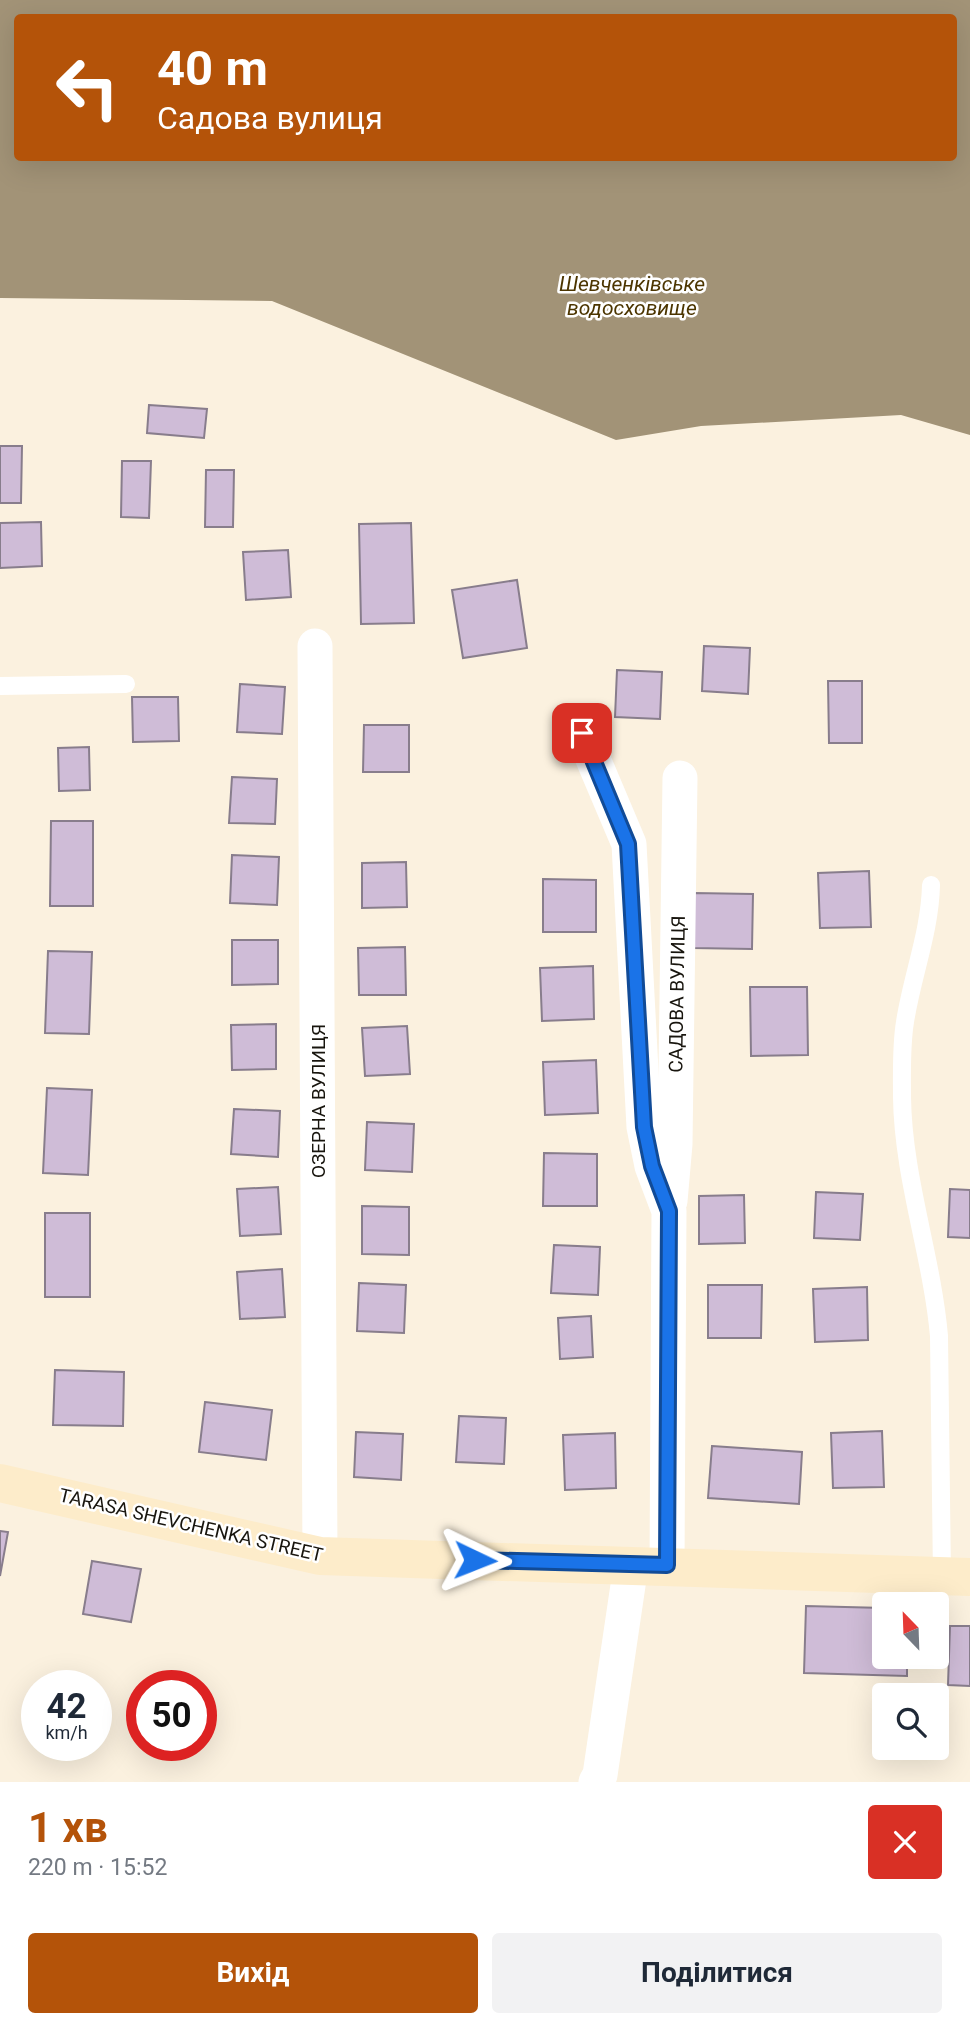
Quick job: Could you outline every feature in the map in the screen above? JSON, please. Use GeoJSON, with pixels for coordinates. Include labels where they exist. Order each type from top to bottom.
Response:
{"type":"FeatureCollection","features":[{"type":"Feature","properties":{"kind":"main road","name":"TARASA SHEVCHENKA STREET"},"geometry":{"type":"LineString","coordinates":[[0,1483],[320,1556],[956,1577]]}},
{"type":"Feature","properties":{"kind":"street","name":"ОЗЕРНА ВУЛИЦЯ"},"geometry":{"type":"LineString","coordinates":[[315,646],[320,1556]]}},
{"type":"Feature","properties":{"kind":"street","name":"САДОВА ВУЛИЦЯ"},"geometry":{"type":"LineString","coordinates":[[582,733],[628,844],[644,1127],[652,1166],[669,1211]]}},
{"type":"Feature","properties":{"kind":"street","name":"САДОВА ВУЛИЦЯ"},"geometry":{"type":"LineString","coordinates":[[596,1782],[649,1565],[675,1144],[680,778]]}},
{"type":"Feature","properties":{"kind":"lane"},"geometry":{"type":"LineString","coordinates":[[0,687],[126,684]]}},
{"type":"Feature","properties":{"kind":"lane"},"geometry":{"type":"LineString","coordinates":[[931,886],[930,915],[917,960],[904,1025],[902,1100],[915,1203],[936,1296],[956,1577]]}},
{"type":"Feature","properties":{"kind":"water","name":"Шевченківське водосховище"},"geometry":{"type":"Polygon","coordinates":[[[0,0],[970,0],[970,435],[901,415],[701,426],[616,440],[272,301],[0,298],[0,0]]]}},
{"type":"Feature","properties":{"kind":"building"},"geometry":{"type":"Polygon","coordinates":[[[149,405],[207,409],[204,438],[147,433],[149,405]]]}},
{"type":"Feature","properties":{"kind":"building"},"geometry":{"type":"Polygon","coordinates":[[[0,446],[22,446],[21,503],[0,503],[0,446]]]}},
{"type":"Feature","properties":{"kind":"building"},"geometry":{"type":"Polygon","coordinates":[[[122,461],[151,461],[149,518],[121,517],[122,461]]]}},
{"type":"Feature","properties":{"kind":"building"},"geometry":{"type":"Polygon","coordinates":[[[206,470],[234,470],[233,527],[205,527],[206,470]]]}},
{"type":"Feature","properties":{"kind":"building"},"geometry":{"type":"Polygon","coordinates":[[[41,522],[42,566],[0,568],[0,523],[41,522]]]}},
{"type":"Feature","properties":{"kind":"building"},"geometry":{"type":"Polygon","coordinates":[[[411,523],[414,623],[361,624],[359,524],[411,523]]]}},
{"type":"Feature","properties":{"kind":"building"},"geometry":{"type":"Polygon","coordinates":[[[288,550],[291,597],[246,600],[243,552],[288,550]]]}},
{"type":"Feature","properties":{"kind":"building"},"geometry":{"type":"Polygon","coordinates":[[[517,580],[527,648],[463,658],[452,590],[517,580]]]}},
{"type":"Feature","properties":{"kind":"building"},"geometry":{"type":"Polygon","coordinates":[[[704,646],[750,648],[748,694],[702,691],[704,646]]]}},
{"type":"Feature","properties":{"kind":"building"},"geometry":{"type":"Polygon","coordinates":[[[617,670],[662,672],[660,719],[615,717],[617,670]]]}},
{"type":"Feature","properties":{"kind":"building"},"geometry":{"type":"Polygon","coordinates":[[[828,681],[862,681],[862,743],[829,743],[828,681]]]}},
{"type":"Feature","properties":{"kind":"building"},"geometry":{"type":"Polygon","coordinates":[[[240,684],[285,687],[282,734],[237,732],[240,684]]]}},
{"type":"Feature","properties":{"kind":"building"},"geometry":{"type":"Polygon","coordinates":[[[132,697],[178,697],[179,741],[133,742],[132,697]]]}},
{"type":"Feature","properties":{"kind":"building"},"geometry":{"type":"Polygon","coordinates":[[[364,725],[409,725],[409,772],[363,772],[364,725]]]}},
{"type":"Feature","properties":{"kind":"building"},"geometry":{"type":"Polygon","coordinates":[[[89,747],[90,790],[59,791],[58,748],[89,747]]]}},
{"type":"Feature","properties":{"kind":"building"},"geometry":{"type":"Polygon","coordinates":[[[232,777],[277,779],[275,824],[229,823],[232,777]]]}},
{"type":"Feature","properties":{"kind":"building"},"geometry":{"type":"Polygon","coordinates":[[[51,821],[93,821],[93,906],[50,906],[51,821]]]}},
{"type":"Feature","properties":{"kind":"building"},"geometry":{"type":"Polygon","coordinates":[[[232,855],[279,857],[277,905],[230,903],[232,855]]]}},
{"type":"Feature","properties":{"kind":"building"},"geometry":{"type":"Polygon","coordinates":[[[406,862],[407,907],[362,908],[362,863],[406,862]]]}},
{"type":"Feature","properties":{"kind":"building"},"geometry":{"type":"Polygon","coordinates":[[[869,871],[871,927],[820,928],[818,873],[869,871]]]}},
{"type":"Feature","properties":{"kind":"building"},"geometry":{"type":"Polygon","coordinates":[[[543,879],[596,880],[596,932],[543,932],[543,879]]]}},
{"type":"Feature","properties":{"kind":"building"},"geometry":{"type":"Polygon","coordinates":[[[694,893],[753,894],[752,949],[693,948],[694,893]]]}},
{"type":"Feature","properties":{"kind":"building"},"geometry":{"type":"Polygon","coordinates":[[[232,940],[278,940],[278,984],[232,985],[232,940]]]}},
{"type":"Feature","properties":{"kind":"building"},"geometry":{"type":"Polygon","coordinates":[[[405,947],[406,995],[359,995],[358,948],[405,947]]]}},
{"type":"Feature","properties":{"kind":"building"},"geometry":{"type":"Polygon","coordinates":[[[48,951],[92,952],[89,1034],[45,1033],[48,951]]]}},
{"type":"Feature","properties":{"kind":"building"},"geometry":{"type":"Polygon","coordinates":[[[593,966],[594,1019],[542,1021],[540,968],[593,966]]]}},
{"type":"Feature","properties":{"kind":"building"},"geometry":{"type":"Polygon","coordinates":[[[750,987],[807,987],[808,1055],[751,1056],[750,987]]]}},
{"type":"Feature","properties":{"kind":"building"},"geometry":{"type":"Polygon","coordinates":[[[276,1024],[276,1069],[232,1070],[231,1025],[276,1024]]]}},
{"type":"Feature","properties":{"kind":"building"},"geometry":{"type":"Polygon","coordinates":[[[407,1026],[410,1074],[365,1076],[362,1028],[407,1026]]]}},
{"type":"Feature","properties":{"kind":"building"},"geometry":{"type":"Polygon","coordinates":[[[596,1060],[598,1113],[545,1115],[543,1062],[596,1060]]]}},
{"type":"Feature","properties":{"kind":"building"},"geometry":{"type":"Polygon","coordinates":[[[47,1088],[92,1090],[88,1175],[43,1173],[47,1088]]]}},
{"type":"Feature","properties":{"kind":"building"},"geometry":{"type":"Polygon","coordinates":[[[234,1109],[280,1111],[278,1157],[231,1154],[234,1109]]]}},
{"type":"Feature","properties":{"kind":"building"},"geometry":{"type":"Polygon","coordinates":[[[367,1122],[414,1124],[412,1172],[365,1170],[367,1122]]]}},
{"type":"Feature","properties":{"kind":"building"},"geometry":{"type":"Polygon","coordinates":[[[544,1153],[597,1154],[597,1206],[543,1206],[544,1153]]]}},
{"type":"Feature","properties":{"kind":"building"},"geometry":{"type":"Polygon","coordinates":[[[278,1187],[281,1234],[240,1236],[237,1189],[278,1187]]]}},
{"type":"Feature","properties":{"kind":"building"},"geometry":{"type":"Polygon","coordinates":[[[950,1189],[970,1190],[970,1238],[948,1237],[950,1189]]]}},
{"type":"Feature","properties":{"kind":"building"},"geometry":{"type":"Polygon","coordinates":[[[816,1192],[863,1194],[860,1240],[814,1238],[816,1192]]]}},
{"type":"Feature","properties":{"kind":"building"},"geometry":{"type":"Polygon","coordinates":[[[744,1195],[745,1243],[699,1244],[699,1196],[744,1195]]]}},
{"type":"Feature","properties":{"kind":"building"},"geometry":{"type":"Polygon","coordinates":[[[362,1206],[409,1207],[409,1255],[362,1254],[362,1206]]]}},
{"type":"Feature","properties":{"kind":"building"},"geometry":{"type":"Polygon","coordinates":[[[45,1213],[90,1213],[90,1297],[45,1297],[45,1213]]]}},
{"type":"Feature","properties":{"kind":"building"},"geometry":{"type":"Polygon","coordinates":[[[554,1245],[600,1247],[598,1295],[551,1293],[554,1245]]]}},
{"type":"Feature","properties":{"kind":"building"},"geometry":{"type":"Polygon","coordinates":[[[282,1269],[285,1317],[240,1319],[237,1272],[282,1269]]]}},
{"type":"Feature","properties":{"kind":"building"},"geometry":{"type":"Polygon","coordinates":[[[359,1283],[406,1285],[404,1333],[357,1331],[359,1283]]]}},
{"type":"Feature","properties":{"kind":"building"},"geometry":{"type":"Polygon","coordinates":[[[708,1285],[762,1285],[761,1338],[708,1338],[708,1285]]]}},
{"type":"Feature","properties":{"kind":"building"},"geometry":{"type":"Polygon","coordinates":[[[867,1287],[868,1340],[815,1342],[813,1289],[867,1287]]]}},
{"type":"Feature","properties":{"kind":"building"},"geometry":{"type":"Polygon","coordinates":[[[591,1316],[593,1357],[560,1359],[558,1318],[591,1316]]]}},
{"type":"Feature","properties":{"kind":"building"},"geometry":{"type":"Polygon","coordinates":[[[55,1370],[124,1372],[123,1426],[53,1425],[55,1370]]]}},
{"type":"Feature","properties":{"kind":"building"},"geometry":{"type":"Polygon","coordinates":[[[205,1402],[272,1410],[266,1460],[199,1452],[205,1402]]]}},
{"type":"Feature","properties":{"kind":"building"},"geometry":{"type":"Polygon","coordinates":[[[459,1416],[506,1418],[504,1464],[456,1462],[459,1416]]]}},
{"type":"Feature","properties":{"kind":"building"},"geometry":{"type":"Polygon","coordinates":[[[882,1431],[884,1487],[833,1488],[831,1433],[882,1431]]]}},
{"type":"Feature","properties":{"kind":"building"},"geometry":{"type":"Polygon","coordinates":[[[356,1432],[403,1434],[401,1480],[354,1477],[356,1432]]]}},
{"type":"Feature","properties":{"kind":"building"},"geometry":{"type":"Polygon","coordinates":[[[615,1433],[616,1488],[565,1490],[563,1435],[615,1433]]]}},
{"type":"Feature","properties":{"kind":"building"},"geometry":{"type":"Polygon","coordinates":[[[712,1446],[802,1452],[799,1504],[708,1498],[712,1446]]]}},
{"type":"Feature","properties":{"kind":"building"},"geometry":{"type":"Polygon","coordinates":[[[0,1531],[8,1532],[0,1576],[0,1531]]]}},
{"type":"Feature","properties":{"kind":"building"},"geometry":{"type":"Polygon","coordinates":[[[92,1561],[141,1569],[131,1622],[83,1614],[92,1561]]]}},
{"type":"Feature","properties":{"kind":"building"},"geometry":{"type":"Polygon","coordinates":[[[806,1606],[872,1608],[872,1670],[907,1670],[907,1676],[804,1673],[806,1606]]]}},
{"type":"Feature","properties":{"kind":"building"},"geometry":{"type":"Polygon","coordinates":[[[950,1626],[970,1626],[970,1686],[949,1685],[950,1626]]]}},
{"type":"Feature","properties":{"kind":"route"},"geometry":{"type":"LineString","coordinates":[[475,1560],[667,1565],[669,1211],[652,1166],[644,1127],[628,844],[582,733]]}}]}
